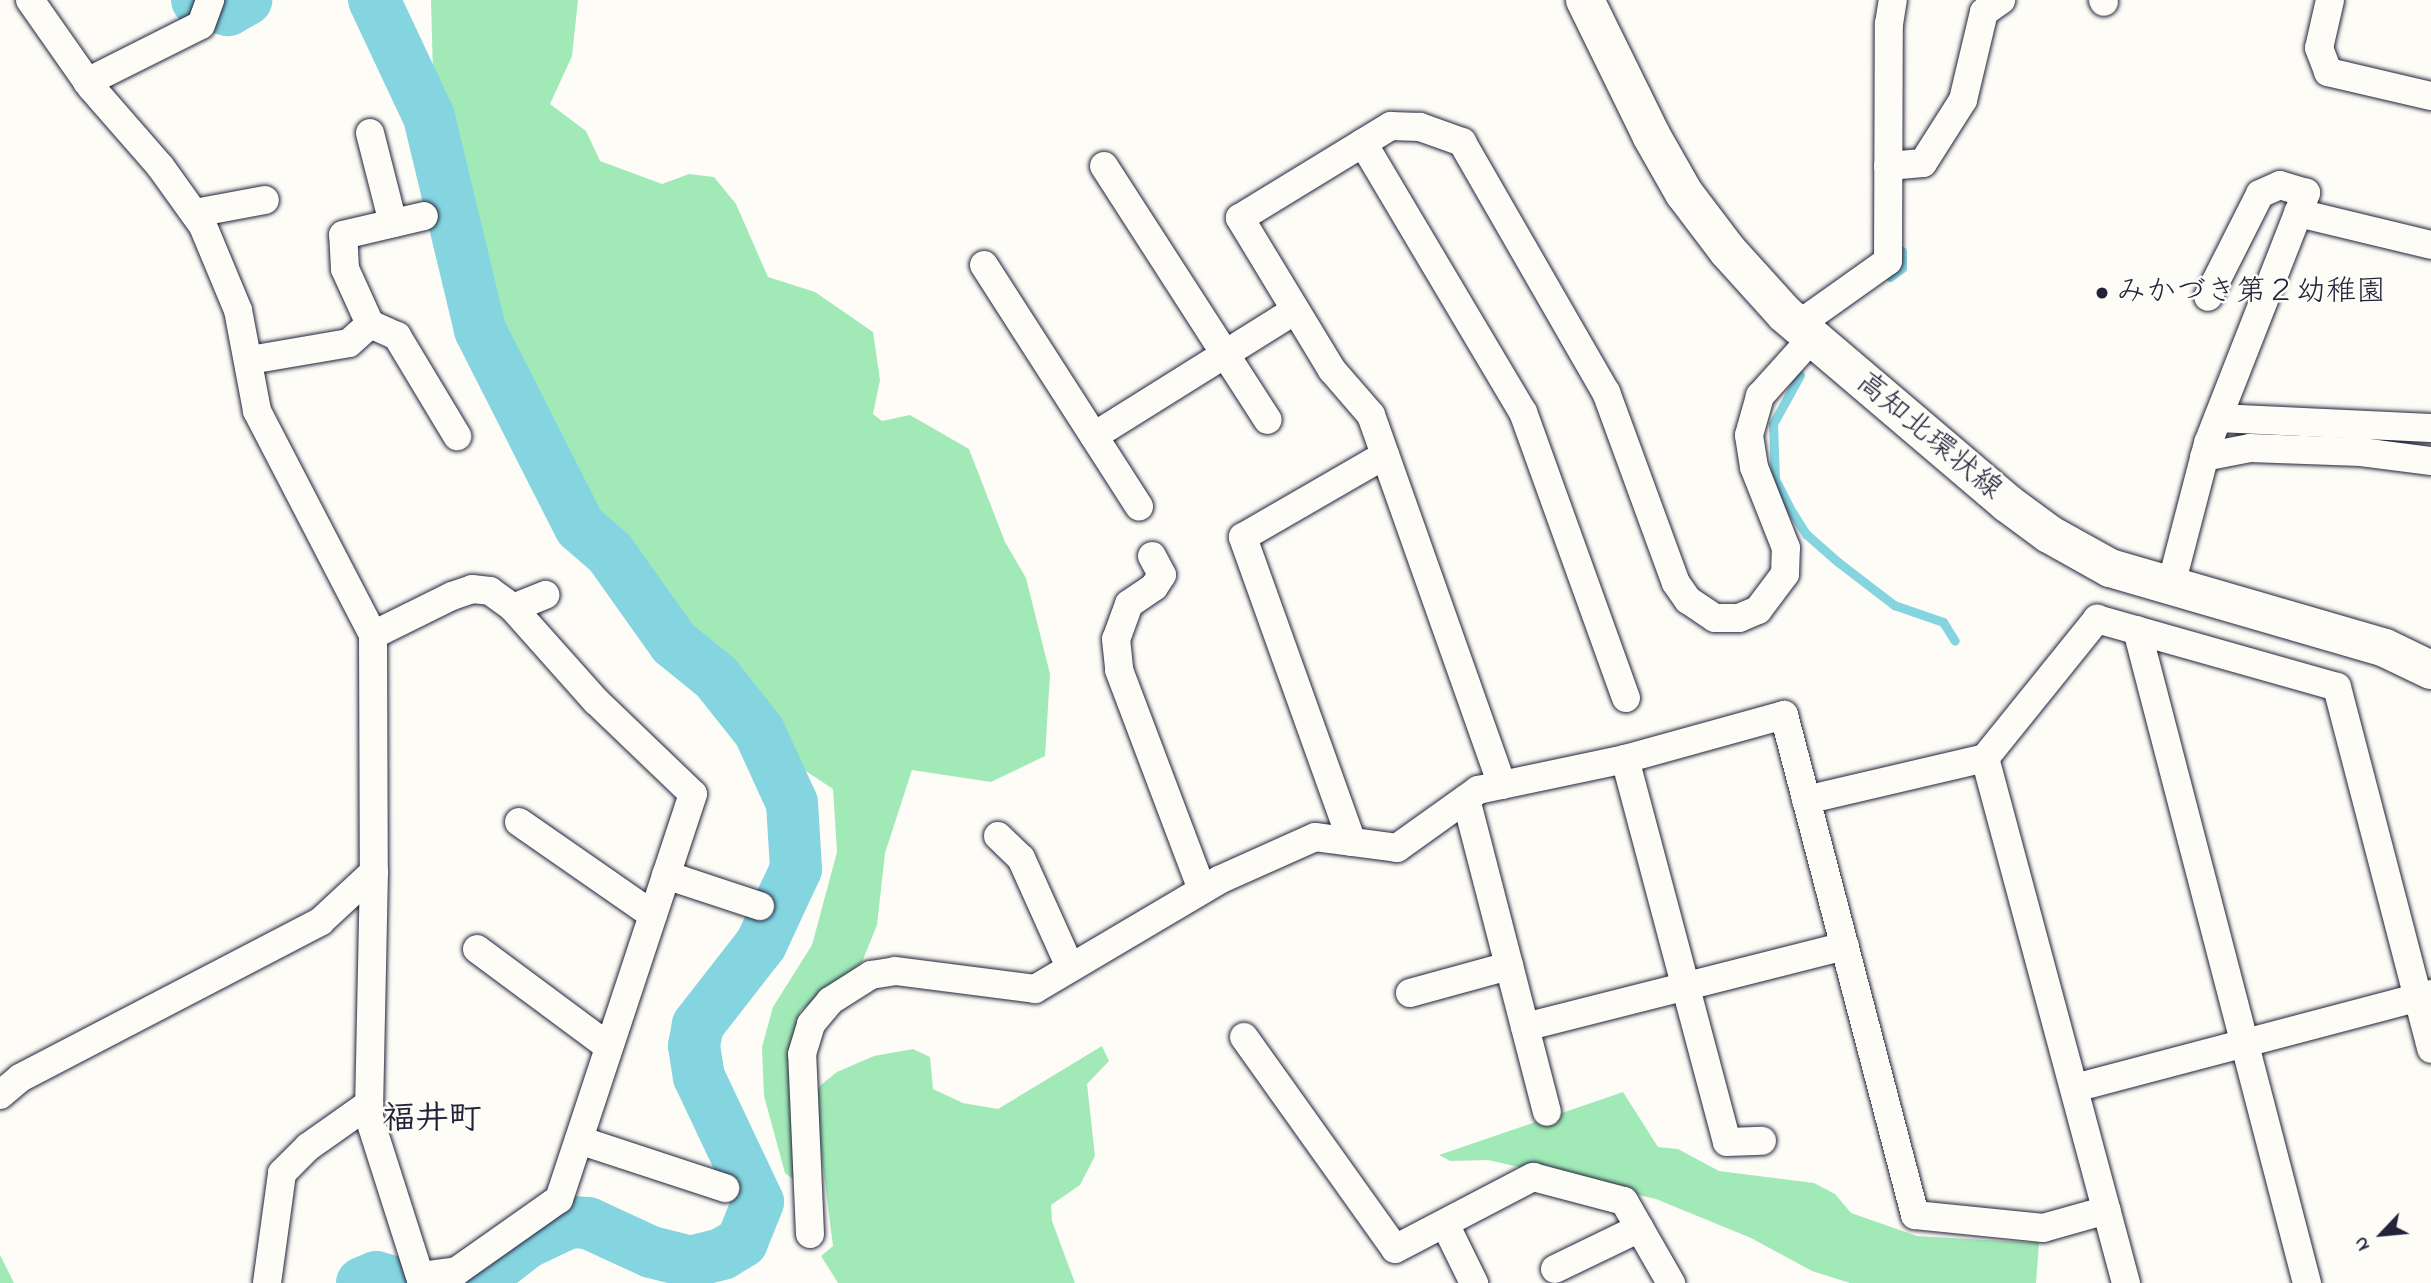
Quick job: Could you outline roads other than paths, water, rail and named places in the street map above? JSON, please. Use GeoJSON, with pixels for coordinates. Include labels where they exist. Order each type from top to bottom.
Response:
{"type":"FeatureCollection","features":[{"type":"Feature","properties":{"kind":"main road","name":"高知北環状線"},"geometry":{"type":"LineString","coordinates":[[1585,0],[1684,193],[1728,251],[1805,332],[2049,534],[2110,568],[2170,589],[2385,648],[2427,663]]}},
{"type":"Feature","properties":{"kind":"street"},"geometry":{"type":"LineString","coordinates":[[30,0],[87,82],[195,213],[230,285],[250,360],[257,411],[373,635],[374,872],[369,1104],[385,1175],[421,1279],[457,1271],[486,1247],[559,1199],[693,794],[596,701],[513,608],[490,591],[472,589],[373,635]]}},
{"type":"Feature","properties":{"kind":"street"},"geometry":{"type":"LineString","coordinates":[[1503,785],[1371,415],[1332,370],[1240,218],[1391,126],[1420,127],[1462,142],[1606,392],[1676,583],[1688,600],[1714,618],[1739,618],[1758,610],[1786,573],[1786,548],[1754,467],[1749,435],[1760,396],[1805,332],[1888,261],[1891,12],[1871,0]]}},
{"type":"Feature","properties":{"kind":"street"},"geometry":{"type":"LineString","coordinates":[[1888,166],[1923,163],[1963,100],[1984,12],[2001,0]]}},
{"type":"Feature","properties":{"kind":"street"},"geometry":{"type":"LineString","coordinates":[[2330,0],[2319,48],[2328,72],[2431,96]]}},
{"type":"Feature","properties":{"kind":"street"},"geometry":{"type":"LineString","coordinates":[[87,82],[201,25],[208,7]]}},
{"type":"Feature","properties":{"kind":"street"},"geometry":{"type":"LineString","coordinates":[[370,133],[393,223]]}},
{"type":"Feature","properties":{"kind":"street"},"geometry":{"type":"LineString","coordinates":[[1363,143],[1522,412],[1626,698]]}},
{"type":"Feature","properties":{"kind":"street"},"geometry":{"type":"LineString","coordinates":[[1104,166],[1268,420]]}},
{"type":"Feature","properties":{"kind":"street"},"geometry":{"type":"LineString","coordinates":[[2170,589],[2204,457],[2306,193],[2280,185],[2260,194],[2208,297]]}},
{"type":"Feature","properties":{"kind":"street"},"geometry":{"type":"LineString","coordinates":[[195,213],[265,200]]}},
{"type":"Feature","properties":{"kind":"street"},"geometry":{"type":"LineString","coordinates":[[2298,213],[2431,245]]}},
{"type":"Feature","properties":{"kind":"street"},"geometry":{"type":"LineString","coordinates":[[424,216],[342,235],[345,269],[370,324],[397,336],[457,436]]}},
{"type":"Feature","properties":{"kind":"street"},"geometry":{"type":"LineString","coordinates":[[984,265],[1139,506]]}},
{"type":"Feature","properties":{"kind":"street"},"geometry":{"type":"LineString","coordinates":[[1094,436],[1294,311]]}},
{"type":"Feature","properties":{"kind":"street"},"geometry":{"type":"LineString","coordinates":[[250,360],[349,343],[370,324]]}},
{"type":"Feature","properties":{"kind":"street"},"geometry":{"type":"LineString","coordinates":[[2218,418],[2431,428]]}},
{"type":"Feature","properties":{"kind":"street"},"geometry":{"type":"LineString","coordinates":[[2204,457],[2250,448],[2361,452],[2431,461]]}},
{"type":"Feature","properties":{"kind":"street"},"geometry":{"type":"LineString","coordinates":[[1352,842],[1243,537],[1385,455]]}},
{"type":"Feature","properties":{"kind":"street"},"geometry":{"type":"LineString","coordinates":[[1152,556],[1162,575],[1154,587],[1129,604],[1116,639],[1119,670],[1202,890]]}},
{"type":"Feature","properties":{"kind":"street"},"geometry":{"type":"LineString","coordinates":[[513,608],[545,595]]}},
{"type":"Feature","properties":{"kind":"street"},"geometry":{"type":"LineString","coordinates":[[1806,800],[1986,758],[2097,620],[2337,687],[2424,996],[2431,1049]]}},
{"type":"Feature","properties":{"kind":"street"},"geometry":{"type":"LineString","coordinates":[[2137,630],[2307,1283]]}},
{"type":"Feature","properties":{"kind":"street"},"geometry":{"type":"LineString","coordinates":[[810,1234],[802,1054],[811,1024],[830,1001],[871,975],[895,971],[1035,989],[1202,890],[1315,837],[1397,848],[1478,790],[1626,758],[1784,715],[1915,1216],[2043,1228],[2107,1210]]}},
{"type":"Feature","properties":{"kind":"street"},"geometry":{"type":"LineString","coordinates":[[1626,758],[1727,1142],[1762,1141]]}},
{"type":"Feature","properties":{"kind":"street"},"geometry":{"type":"LineString","coordinates":[[1986,758],[2126,1283]]}},
{"type":"Feature","properties":{"kind":"street"},"geometry":{"type":"LineString","coordinates":[[1466,799],[1547,1112]]}},
{"type":"Feature","properties":{"kind":"street"},"geometry":{"type":"LineString","coordinates":[[519,822],[653,915]]}},
{"type":"Feature","properties":{"kind":"street"},"geometry":{"type":"LineString","coordinates":[[998,836],[1021,858],[1070,967]]}},
{"type":"Feature","properties":{"kind":"street"},"geometry":{"type":"LineString","coordinates":[[0,1095],[20,1078],[321,921],[374,872]]}},
{"type":"Feature","properties":{"kind":"street"},"geometry":{"type":"LineString","coordinates":[[666,875],[760,906]]}},
{"type":"Feature","properties":{"kind":"street"},"geometry":{"type":"LineString","coordinates":[[1525,1027],[1845,946]]}},
{"type":"Feature","properties":{"kind":"street"},"geometry":{"type":"LineString","coordinates":[[477,949],[609,1047]]}},
{"type":"Feature","properties":{"kind":"street"},"geometry":{"type":"LineString","coordinates":[[1410,993],[1509,966]]}},
{"type":"Feature","properties":{"kind":"street"},"geometry":{"type":"LineString","coordinates":[[2075,1088],[2424,996]]}},
{"type":"Feature","properties":{"kind":"street"},"geometry":{"type":"LineString","coordinates":[[1244,1037],[1384,1239],[1395,1249],[1533,1177],[1624,1201],[1671,1283]]}},
{"type":"Feature","properties":{"kind":"street"},"geometry":{"type":"LineString","coordinates":[[267,1283],[282,1173],[308,1147],[369,1104]]}},
{"type":"Feature","properties":{"kind":"street"},"geometry":{"type":"LineString","coordinates":[[579,1140],[725,1188]]}},
{"type":"Feature","properties":{"kind":"street"},"geometry":{"type":"LineString","coordinates":[[1445,1224],[1474,1283]]}},
{"type":"Feature","properties":{"kind":"street"},"geometry":{"type":"LineString","coordinates":[[1555,1269],[1640,1228]]}},
{"type":"Feature","properties":{"kind":"waterway"},"geometry":{"type":"LineString","coordinates":[[197,0],[228,10],[246,0]]}},
{"type":"Feature","properties":{"kind":"waterway"},"geometry":{"type":"LineString","coordinates":[[374,0],[429,117],[480,330],[580,527],[610,553],[674,643],[716,677],[759,731],[792,803],[796,869],[761,944],[698,1025],[694,1046],[699,1077],[758,1202],[742,1242],[722,1254],[691,1262],[651,1252],[588,1223],[570,1222],[526,1243],[475,1283]]}},
{"type":"Feature","properties":{"kind":"waterway"},"geometry":{"type":"LineString","coordinates":[[1890,277],[1902,268],[1902,251]]}},
{"type":"Feature","properties":{"kind":"waterway"},"geometry":{"type":"LineString","coordinates":[[1800,375],[1773,424],[1775,479],[1789,507],[1806,534],[1838,562],[1894,605],[1943,622],[1955,641]]}},
{"type":"Feature","properties":{"kind":"waterway"},"geometry":{"type":"LineString","coordinates":[[362,1283],[376,1277],[397,1283]]}},
{"type":"Feature","properties":{"kind":"place","name":"みかづき第２幼稚園"},"geometry":{"type":"Point","coordinates":[2102,293]}},
{"type":"Feature","properties":{"kind":"district","name":"福井町"},"geometry":{"type":"Point","coordinates":[432,1121]}}]}
